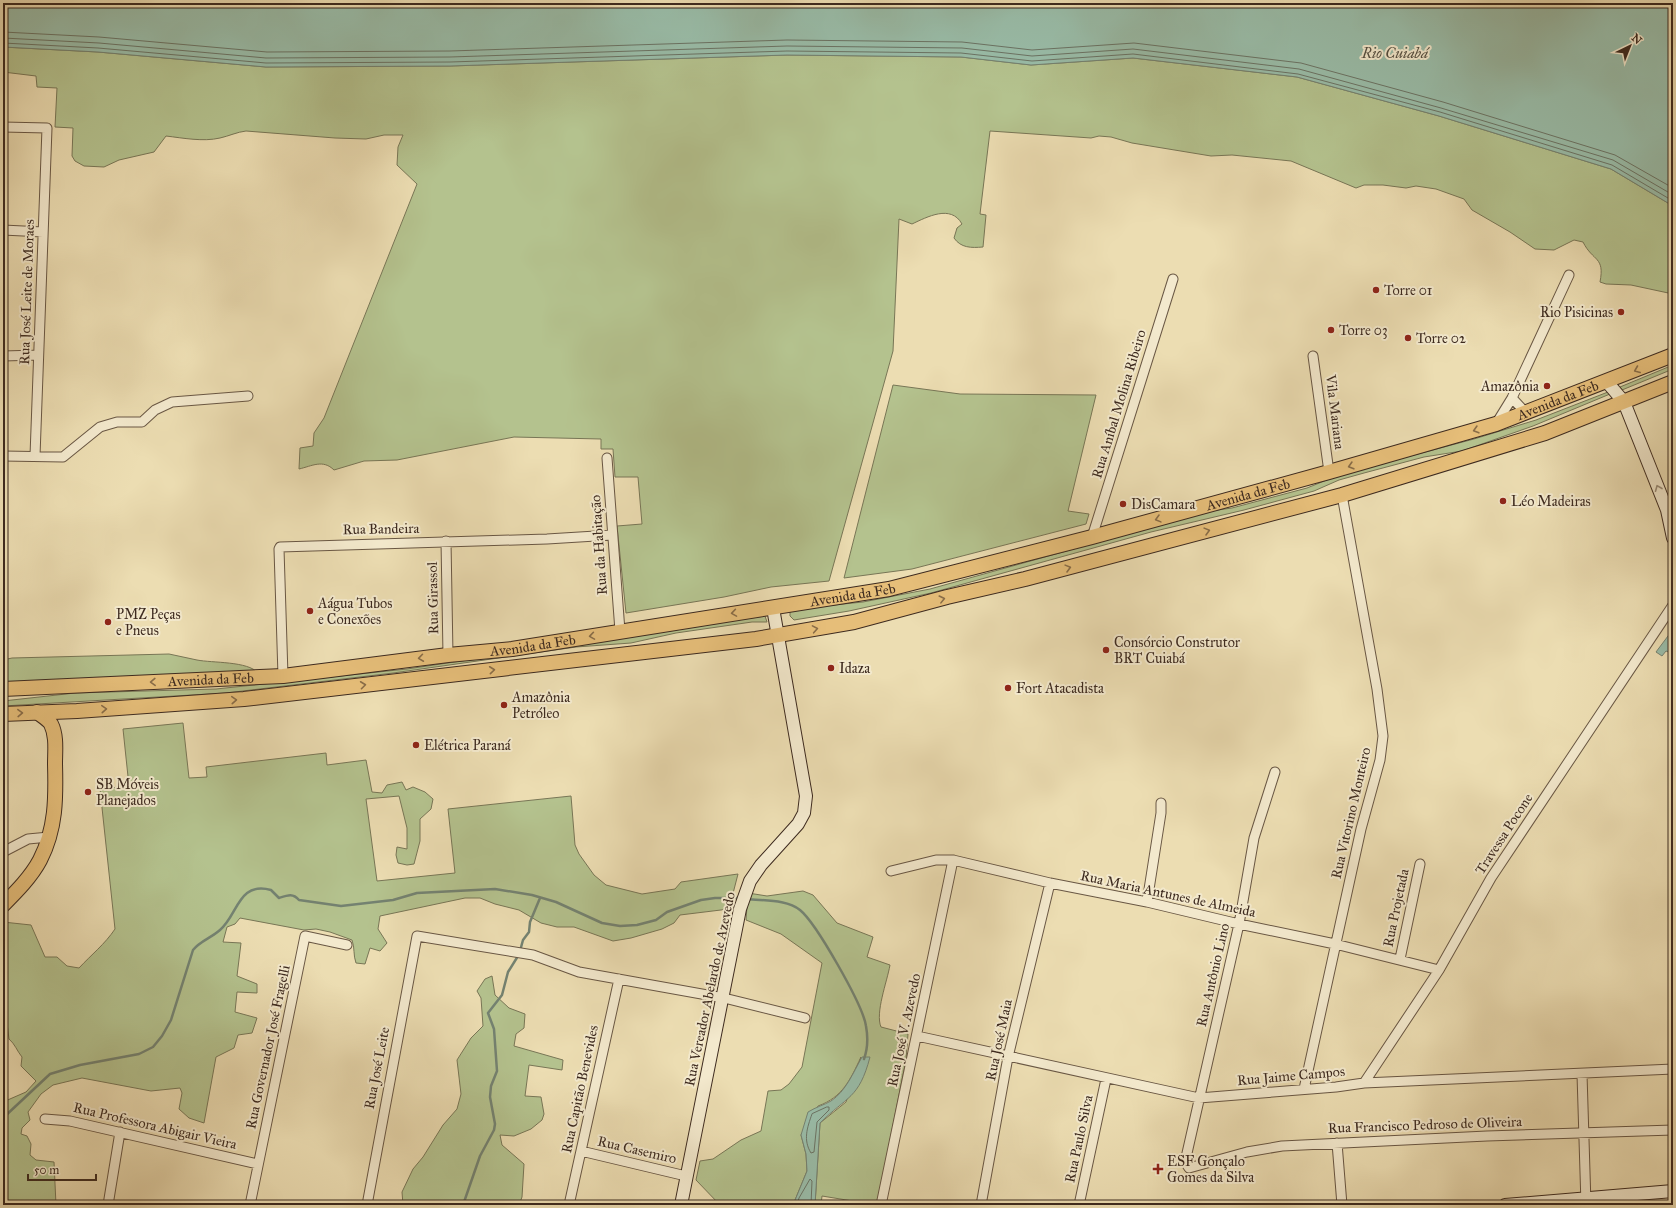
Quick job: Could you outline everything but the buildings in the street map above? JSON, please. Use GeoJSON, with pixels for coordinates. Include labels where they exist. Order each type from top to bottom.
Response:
{"type":"FeatureCollection","features":[{"type":"Feature","properties":{"kind":"main road","name":"Avenida da Feb"},"geometry":{"type":"LineString","coordinates":[[3,689],[283,676],[448,655],[512,649],[773,608],[777,600],[784,596],[891,581],[926,579],[1092,537],[1329,472],[1496,424],[1673,355]]}},
{"type":"Feature","properties":{"kind":"main road","name":"Avenida da Feb"},"geometry":{"type":"LineString","coordinates":[[3,714],[77,711],[244,699],[610,657],[777,636],[854,622],[939,599],[1025,580],[1342,495],[1544,433],[1673,382]]}},
{"type":"Feature","properties":{"kind":"main road"},"geometry":{"type":"LineString","coordinates":[[55,740],[63,720],[77,711]]}},
{"type":"Feature","properties":{"kind":"main road"},"geometry":{"type":"LineString","coordinates":[[3,905],[36,866],[49,838],[56,802],[55,740],[50,724],[37,712]]}},
{"type":"Feature","properties":{"kind":"street","name":"Rua José Leite de Moraes"},"geometry":{"type":"LineString","coordinates":[[3,126],[47,128],[35,456]]}},
{"type":"Feature","properties":{"kind":"street"},"geometry":{"type":"LineString","coordinates":[[3,230],[43,232]]}},
{"type":"Feature","properties":{"kind":"street"},"geometry":{"type":"LineString","coordinates":[[1496,424],[1512,398],[1569,275]]}},
{"type":"Feature","properties":{"kind":"street","name":"Rua Aníbal Molina Ribeiro"},"geometry":{"type":"LineString","coordinates":[[1092,537],[1173,279]]}},
{"type":"Feature","properties":{"kind":"street"},"geometry":{"type":"LineString","coordinates":[[3,356],[38,355]]}},
{"type":"Feature","properties":{"kind":"street","name":"Vila Mariana"},"geometry":{"type":"LineString","coordinates":[[1314,356],[1329,472]]}},
{"type":"Feature","properties":{"kind":"street"},"geometry":{"type":"LineString","coordinates":[[1607,382],[1624,402],[1667,510],[1673,538]]}},
{"type":"Feature","properties":{"kind":"street"},"geometry":{"type":"LineString","coordinates":[[3,456],[63,457],[100,427],[117,422],[142,422],[155,410],[172,402],[248,396]]}},
{"type":"Feature","properties":{"kind":"street"},"geometry":{"type":"LineString","coordinates":[[1512,398],[1526,413]]}},
{"type":"Feature","properties":{"kind":"street","name":"Rua da Habitação"},"geometry":{"type":"LineString","coordinates":[[607,458],[620,631]]}},
{"type":"Feature","properties":{"kind":"street","name":"Rua Vitorino Monteiro"},"geometry":{"type":"LineString","coordinates":[[1304,1089],[1361,829],[1380,760],[1383,736],[1377,689],[1342,495]]}},
{"type":"Feature","properties":{"kind":"street","name":"Rua Bandeira"},"geometry":{"type":"LineString","coordinates":[[283,676],[280,546],[547,539],[612,535]]}},
{"type":"Feature","properties":{"kind":"street","name":"Rua Girassol"},"geometry":{"type":"LineString","coordinates":[[446,541],[448,655]]}},
{"type":"Feature","properties":{"kind":"street","name":"Travessa Pocone"},"geometry":{"type":"LineString","coordinates":[[1364,1082],[1439,970],[1491,878],[1673,605]]}},
{"type":"Feature","properties":{"kind":"street","name":"Rua Vereador Abelardo de Azevedo"},"geometry":{"type":"LineString","coordinates":[[681,1205],[724,998],[740,909],[746,889],[761,865],[798,824],[804,813],[806,796],[773,608]]}},
{"type":"Feature","properties":{"kind":"street","name":"Rua Antônio Lino"},"geometry":{"type":"LineString","coordinates":[[1185,1162],[1239,924],[1254,838],[1275,772]]}},
{"type":"Feature","properties":{"kind":"street"},"geometry":{"type":"LineString","coordinates":[[1147,902],[1161,814],[1161,804]]}},
{"type":"Feature","properties":{"kind":"street"},"geometry":{"type":"LineString","coordinates":[[3,852],[28,839],[49,838]]}},
{"type":"Feature","properties":{"kind":"street","name":"Rua Maria Antunes de Almeida"},"geometry":{"type":"LineString","coordinates":[[891,871],[936,860],[953,860],[1050,883],[1147,902],[1239,924],[1335,944],[1400,959],[1439,970]]}},
{"type":"Feature","properties":{"kind":"street","name":"Rua José V. Azevedo"},"geometry":{"type":"LineString","coordinates":[[881,1205],[953,860]]}},
{"type":"Feature","properties":{"kind":"street","name":"Rua Projetada"},"geometry":{"type":"LineString","coordinates":[[1400,959],[1420,864]]}},
{"type":"Feature","properties":{"kind":"street","name":"Rua José Maia"},"geometry":{"type":"LineString","coordinates":[[981,1205],[1008,1057],[1050,883]]}},
{"type":"Feature","properties":{"kind":"street","name":"Rua Governador José Fragelli"},"geometry":{"type":"LineString","coordinates":[[250,1205],[305,936],[347,945]]}},
{"type":"Feature","properties":{"kind":"street","name":"Rua José Leite"},"geometry":{"type":"LineString","coordinates":[[367,1205],[391,1068],[417,936],[525,954],[579,972],[619,979]]}},
{"type":"Feature","properties":{"kind":"street"},"geometry":{"type":"LineString","coordinates":[[619,979],[724,998],[805,1018]]}},
{"type":"Feature","properties":{"kind":"street","name":"Rua Capitão Benevides"},"geometry":{"type":"LineString","coordinates":[[569,1205],[619,979]]}},
{"type":"Feature","properties":{"kind":"street","name":"Rua Jaime Campos"},"geometry":{"type":"LineString","coordinates":[[917,1036],[1199,1098],[1336,1087],[1364,1082],[1673,1069]]}},
{"type":"Feature","properties":{"kind":"street"},"geometry":{"type":"LineString","coordinates":[[1582,1074],[1586,1202]]}},
{"type":"Feature","properties":{"kind":"street","name":"Rua Paulo Silva"},"geometry":{"type":"LineString","coordinates":[[1079,1205],[1106,1078]]}},
{"type":"Feature","properties":{"kind":"street","name":"Rua Professora Abigair Vieira"},"geometry":{"type":"LineString","coordinates":[[45,1119],[70,1121],[258,1164]]}},
{"type":"Feature","properties":{"kind":"street","name":"Rua Francisco Pedroso de Oliveira"},"geometry":{"type":"LineString","coordinates":[[1185,1162],[1186,1166],[1191,1169],[1247,1152],[1282,1146],[1673,1130]]}},
{"type":"Feature","properties":{"kind":"street"},"geometry":{"type":"LineString","coordinates":[[108,1205],[120,1132]]}},
{"type":"Feature","properties":{"kind":"street"},"geometry":{"type":"LineString","coordinates":[[1337,1143],[1342,1205]]}},
{"type":"Feature","properties":{"kind":"street","name":"Rua Casemiro"},"geometry":{"type":"LineString","coordinates":[[581,1151],[686,1176]]}},
{"type":"Feature","properties":{"kind":"street"},"geometry":{"type":"LineString","coordinates":[[1505,1205],[1586,1202],[1673,1192]]}},
{"type":"Feature","properties":{"kind":"shaded area"},"geometry":{"type":"Polygon","coordinates":[[[3,47],[98,52],[266,67],[450,66],[787,55],[961,57],[1031,65],[1133,58],[1297,77],[1439,116],[1611,169],[1673,206],[1673,294],[1631,285],[1606,284],[1600,282],[1601,268],[1599,263],[1583,242],[1574,240],[1554,250],[1535,249],[1510,232],[1472,210],[1464,199],[1436,189],[1416,186],[1406,188],[1383,185],[1364,185],[1356,188],[1291,161],[1232,155],[1211,156],[1132,143],[1111,137],[1099,136],[1091,138],[990,131],[980,214],[986,215],[983,247],[963,246],[954,238],[957,228],[962,224],[952,215],[945,213],[938,214],[912,224],[899,219],[893,351],[829,581],[771,587],[724,597],[626,613],[617,526],[642,524],[638,477],[615,477],[613,449],[601,449],[601,439],[514,437],[397,460],[364,461],[334,470],[322,464],[299,469],[300,448],[313,446],[314,433],[324,418],[417,184],[397,165],[398,147],[403,135],[384,135],[366,139],[246,131],[207,140],[166,136],[154,152],[119,160],[104,167],[84,166],[75,161],[72,156],[73,128],[55,127],[57,88],[37,87],[36,76],[3,72],[3,47]]]}},
{"type":"Feature","properties":{"kind":"shaded area"},"geometry":{"type":"Polygon","coordinates":[[[1673,365],[1673,369],[1622,390],[1620,387],[1673,365]]]}},
{"type":"Feature","properties":{"kind":"shaded area"},"geometry":{"type":"Polygon","coordinates":[[[893,385],[960,394],[1096,395],[1068,511],[1089,514],[1086,524],[912,569],[844,578],[893,385]]]}},
{"type":"Feature","properties":{"kind":"shaded area"},"geometry":{"type":"Polygon","coordinates":[[[1608,392],[1610,394],[1533,426],[1462,451],[1424,457],[1364,473],[1339,480],[1314,491],[1244,510],[1151,532],[931,593],[849,611],[794,620],[790,616],[790,611],[794,609],[863,602],[930,589],[1210,511],[1232,508],[1307,488],[1339,475],[1474,439],[1536,420],[1608,392]]]}},
{"type":"Feature","properties":{"kind":"shaded area"},"geometry":{"type":"Polygon","coordinates":[[[765,616],[767,622],[752,622],[676,633],[631,643],[576,647],[393,673],[226,693],[3,706],[3,701],[75,693],[216,689],[407,669],[765,616]]]}},
{"type":"Feature","properties":{"kind":"shaded area"},"geometry":{"type":"Polygon","coordinates":[[[169,654],[197,660],[238,664],[253,669],[258,673],[3,683],[3,660],[12,658],[169,654]]]}},
{"type":"Feature","properties":{"kind":"shaded area"},"geometry":{"type":"Polygon","coordinates":[[[183,723],[189,778],[207,777],[206,767],[326,753],[327,765],[366,760],[372,792],[382,793],[387,785],[402,782],[406,790],[413,787],[425,792],[433,799],[431,809],[420,819],[420,841],[414,864],[407,865],[398,863],[396,855],[397,847],[407,849],[407,828],[399,796],[366,799],[377,881],[455,873],[448,809],[571,796],[575,845],[579,854],[594,875],[606,885],[642,894],[675,889],[681,882],[738,874],[729,909],[680,915],[674,923],[662,929],[631,938],[613,941],[574,927],[557,927],[541,923],[519,910],[495,904],[480,898],[465,898],[380,916],[378,929],[387,943],[380,951],[370,948],[365,964],[356,963],[352,940],[330,932],[316,929],[304,930],[240,918],[235,924],[227,927],[223,942],[241,943],[237,976],[257,984],[257,993],[237,992],[235,1012],[257,1018],[252,1033],[238,1035],[234,1048],[216,1057],[204,1123],[189,1118],[179,1109],[182,1093],[180,1088],[151,1091],[82,1078],[53,1085],[41,1094],[28,1112],[30,1120],[22,1128],[21,1134],[27,1136],[31,1144],[30,1155],[36,1160],[54,1162],[56,1205],[3,1205],[3,1102],[26,1092],[36,1081],[21,1066],[22,1057],[9,1039],[7,1023],[3,1017],[3,922],[31,925],[45,957],[57,957],[67,966],[79,968],[107,940],[115,929],[100,789],[129,786],[123,729],[183,723]]]}},
{"type":"Feature","properties":{"kind":"shaded area"},"geometry":{"type":"Polygon","coordinates":[[[803,891],[813,895],[837,923],[873,937],[867,957],[890,965],[880,1006],[879,1014],[881,1027],[908,1034],[906,1060],[877,1205],[822,1196],[821,1205],[815,1205],[820,1123],[846,1102],[861,1057],[845,1087],[834,1098],[818,1106],[801,1135],[806,1154],[807,1171],[793,1205],[720,1205],[696,1180],[700,1161],[713,1159],[741,1140],[761,1131],[768,1091],[781,1090],[789,1084],[802,1067],[822,963],[781,934],[746,920],[748,893],[767,896],[803,891]]]}},
{"type":"Feature","properties":{"kind":"shaded area"},"geometry":{"type":"Polygon","coordinates":[[[492,976],[495,995],[509,1008],[525,1014],[524,1028],[516,1034],[514,1046],[563,1060],[562,1070],[529,1065],[525,1096],[541,1097],[544,1114],[542,1120],[531,1129],[514,1136],[500,1135],[502,1145],[524,1164],[522,1197],[519,1205],[403,1205],[402,1192],[413,1169],[423,1157],[443,1125],[457,1109],[461,1094],[457,1060],[471,1038],[483,1026],[481,998],[477,991],[485,979],[492,976]]]}},
{"type":"Feature","properties":{"kind":"water","name":"Rio Cuiabá"},"geometry":{"type":"Polygon","coordinates":[[[3,3],[1673,3],[1673,206],[1611,169],[1439,116],[1297,77],[1133,58],[1031,65],[961,57],[787,55],[450,66],[266,67],[98,52],[3,47],[3,3]]]}},
{"type":"Feature","properties":{"kind":"water"},"geometry":{"type":"Polygon","coordinates":[[[1671,632],[1673,634],[1673,654],[1666,651],[1662,656],[1656,652],[1671,632]]]}},
{"type":"Feature","properties":{"kind":"water"},"geometry":{"type":"Polygon","coordinates":[[[862,1057],[870,1057],[866,1071],[856,1089],[851,1096],[820,1123],[815,1205],[793,1205],[807,1171],[806,1154],[801,1135],[808,1112],[831,1101],[841,1092],[849,1081],[862,1057]]]}},
{"type":"Feature","properties":{"kind":"waterway"},"geometry":{"type":"LineString","coordinates":[[3,1118],[50,1074],[80,1065],[139,1054],[153,1047],[162,1036],[171,1020],[193,950],[226,924],[240,901],[252,890],[271,890],[279,898],[288,895],[299,900],[341,906],[393,900],[417,893],[495,889],[532,895],[556,902],[602,923],[620,926],[637,925],[656,920],[667,912],[701,900],[715,898],[740,898]]}},
{"type":"Feature","properties":{"kind":"waterway"},"geometry":{"type":"LineString","coordinates":[[520,951],[523,940],[529,932],[530,922],[540,898]]}},
{"type":"Feature","properties":{"kind":"waterway"},"geometry":{"type":"LineString","coordinates":[[747,899],[782,902],[795,906],[817,931],[848,983],[863,1016],[867,1038],[864,1059]]}},
{"type":"Feature","properties":{"kind":"waterway"},"geometry":{"type":"LineString","coordinates":[[463,1205],[480,1156],[494,1130],[495,1124],[490,1097],[491,1086],[497,1071],[494,1029],[488,1013],[502,995],[508,972],[518,956]]}},
{"type":"Feature","properties":{"kind":"place","name":"Torre 01"},"geometry":{"type":"Point","coordinates":[1376,290]}},
{"type":"Feature","properties":{"kind":"place","name":"Rio Pisicinas"},"geometry":{"type":"Point","coordinates":[1621,312]}},
{"type":"Feature","properties":{"kind":"place","name":"Torre 03"},"geometry":{"type":"Point","coordinates":[1331,330]}},
{"type":"Feature","properties":{"kind":"place","name":"Torre 02"},"geometry":{"type":"Point","coordinates":[1408,338]}},
{"type":"Feature","properties":{"kind":"place","name":"Amazônia"},"geometry":{"type":"Point","coordinates":[1547,386]}},
{"type":"Feature","properties":{"kind":"place","name":"Léo Madeiras"},"geometry":{"type":"Point","coordinates":[1503,501]}},
{"type":"Feature","properties":{"kind":"place","name":"DisCamara"},"geometry":{"type":"Point","coordinates":[1123,504]}},
{"type":"Feature","properties":{"kind":"place","name":"Aágua Tubos e Conexões"},"geometry":{"type":"Point","coordinates":[310,611]}},
{"type":"Feature","properties":{"kind":"place","name":"PMZ Peças e Pneus"},"geometry":{"type":"Point","coordinates":[108,622]}},
{"type":"Feature","properties":{"kind":"place","name":"Consórcio Construtor BRT Cuiabá"},"geometry":{"type":"Point","coordinates":[1106,650]}},
{"type":"Feature","properties":{"kind":"place","name":"Idaza"},"geometry":{"type":"Point","coordinates":[831,668]}},
{"type":"Feature","properties":{"kind":"place","name":"Fort Atacadista"},"geometry":{"type":"Point","coordinates":[1008,688]}},
{"type":"Feature","properties":{"kind":"place","name":"Amazônia Petróleo"},"geometry":{"type":"Point","coordinates":[504,705]}},
{"type":"Feature","properties":{"kind":"place","name":"Elétrica Paraná"},"geometry":{"type":"Point","coordinates":[416,745]}},
{"type":"Feature","properties":{"kind":"place","name":"SB Móveis Planejados"},"geometry":{"type":"Point","coordinates":[88,792]}},
{"type":"Feature","properties":{"kind":"place","name":"ESF Gonçalo Gomes da Silva"},"geometry":{"type":"Point","coordinates":[1158,1169]}}]}
